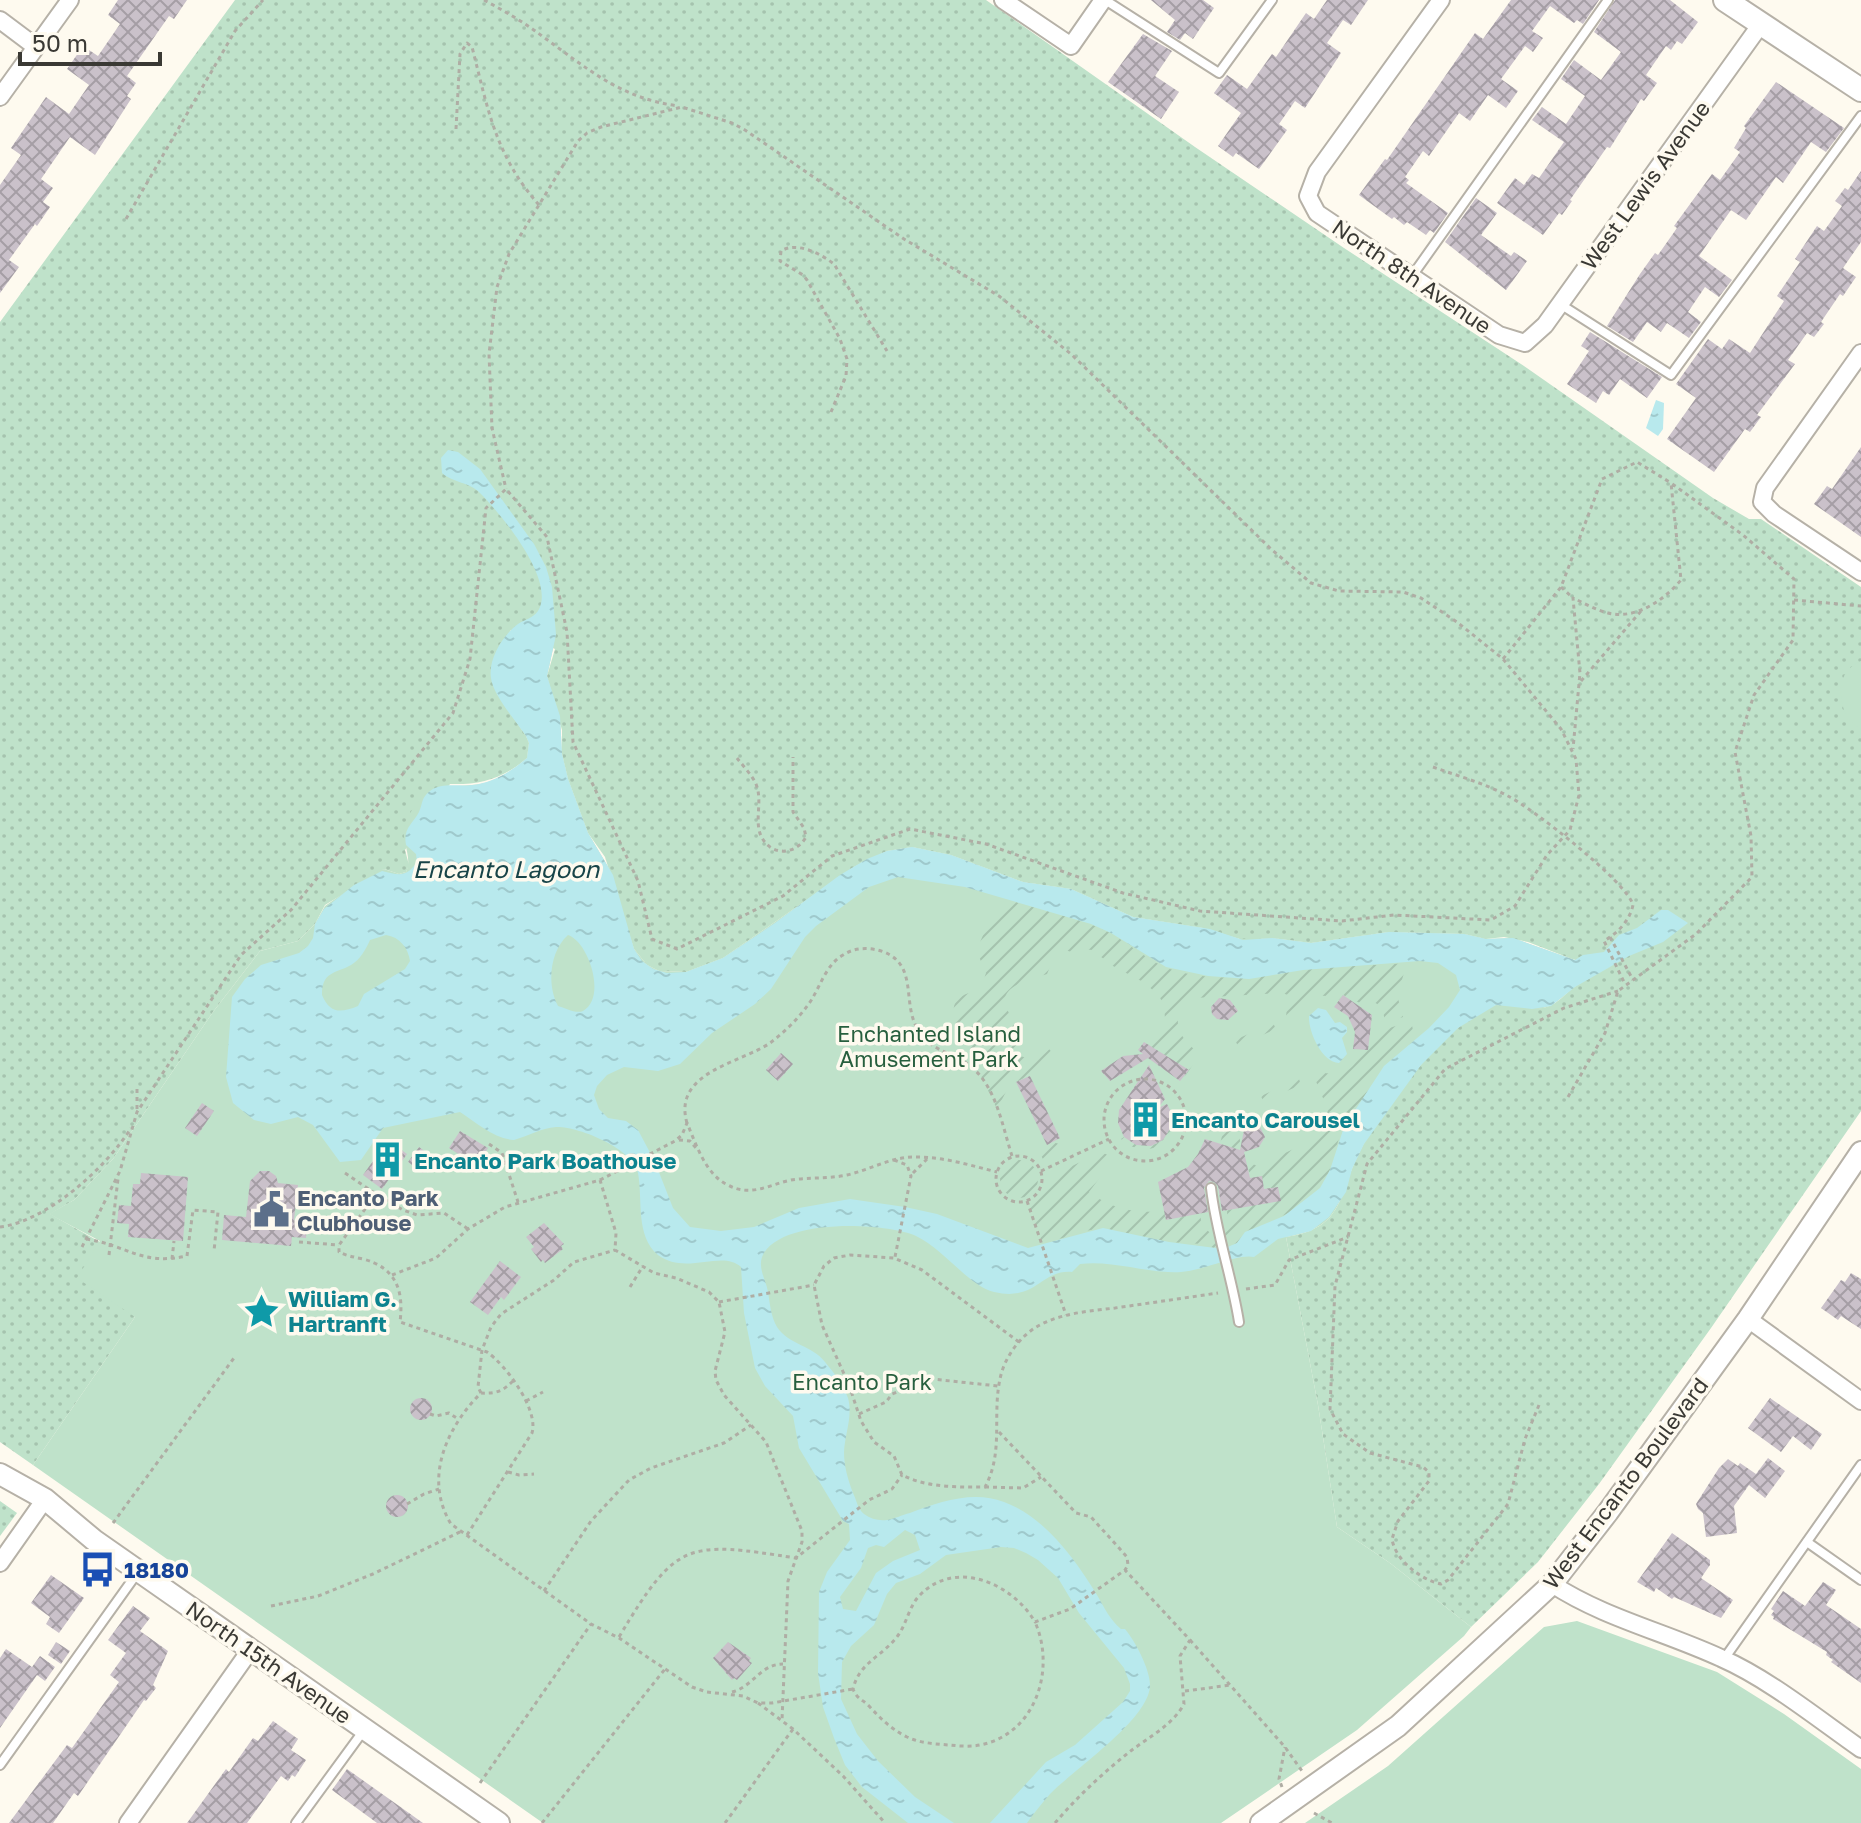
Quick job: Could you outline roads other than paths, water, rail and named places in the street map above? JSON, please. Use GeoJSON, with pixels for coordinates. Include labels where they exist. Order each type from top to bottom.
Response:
{"type":"FeatureCollection","features":[{"type":"Feature","properties":{"kind":"main road"},"geometry":{"type":"LineString","coordinates":[[1725,0],[1861,90]]}},
{"type":"Feature","properties":{"kind":"street"},"geometry":{"type":"LineString","coordinates":[[0,97],[70,0]]}},
{"type":"Feature","properties":{"kind":"street"},"geometry":{"type":"LineString","coordinates":[[1003,0],[1071,46],[1104,0]]}},
{"type":"Feature","properties":{"kind":"street","name":"North 8th Avenue"},"geometry":{"type":"LineString","coordinates":[[1441,0],[1317,172],[1308,196],[1317,213],[1499,335],[1525,343]]}},
{"type":"Feature","properties":{"kind":"street"},"geometry":{"type":"LineString","coordinates":[[0,20],[36,47]]}},
{"type":"Feature","properties":{"kind":"street","name":"West Lewis Avenue"},"geometry":{"type":"LineString","coordinates":[[1525,343],[1545,325],[1761,24]]}},
{"type":"Feature","properties":{"kind":"street"},"geometry":{"type":"LineString","coordinates":[[1861,353],[1762,495],[1765,507],[1861,572]]}},
{"type":"Feature","properties":{"kind":"street","name":"West Encanto Boulevard"},"geometry":{"type":"LineString","coordinates":[[1261,1823],[1398,1726],[1552,1584],[1748,1319],[1861,1152]]}},
{"type":"Feature","properties":{"kind":"street"},"geometry":{"type":"LineString","coordinates":[[1748,1319],[1861,1401]]}},
{"type":"Feature","properties":{"kind":"street","name":"North 15th Avenue"},"geometry":{"type":"LineString","coordinates":[[0,1474],[45,1499],[94,1540],[364,1729],[484,1819]]}},
{"type":"Feature","properties":{"kind":"street"},"geometry":{"type":"LineString","coordinates":[[0,1563],[45,1499]]}},
{"type":"Feature","properties":{"kind":"street"},"geometry":{"type":"LineString","coordinates":[[1552,1584],[1586,1605],[1724,1659],[1793,1701],[1861,1749]]}},
{"type":"Feature","properties":{"kind":"street"},"geometry":{"type":"LineString","coordinates":[[128,1823],[251,1649]]}},
{"type":"Feature","properties":{"kind":"lane"},"geometry":{"type":"LineString","coordinates":[[1104,0],[1219,73],[1272,0]]}},
{"type":"Feature","properties":{"kind":"lane"},"geometry":{"type":"LineString","coordinates":[[1412,277],[1608,0]]}},
{"type":"Feature","properties":{"kind":"lane"},"geometry":{"type":"LineString","coordinates":[[1560,303],[1671,375],[1861,116]]}},
{"type":"Feature","properties":{"kind":"lane"},"geometry":{"type":"LineString","coordinates":[[1211,1188],[1239,1322]]}},
{"type":"Feature","properties":{"kind":"lane"},"geometry":{"type":"LineString","coordinates":[[1724,1659],[1861,1465]]}},
{"type":"Feature","properties":{"kind":"lane"},"geometry":{"type":"LineString","coordinates":[[1807,1542],[1861,1580]]}},
{"type":"Feature","properties":{"kind":"lane"},"geometry":{"type":"LineString","coordinates":[[0,1765],[138,1572]]}},
{"type":"Feature","properties":{"kind":"lane"},"geometry":{"type":"LineString","coordinates":[[296,1823],[364,1729]]}},
{"type":"Feature","properties":{"kind":"water"},"geometry":{"type":"Polygon","coordinates":[[[1656,400],[1664,403],[1663,429],[1658,436],[1646,428],[1656,400]]]}},
{"type":"Feature","properties":{"kind":"water","name":"Encanto Lagoon"},"geometry":{"type":"Polygon","coordinates":[[[448,450],[458,452],[480,469],[534,544],[546,567],[552,587],[556,635],[547,676],[560,716],[562,754],[568,779],[588,833],[613,875],[634,949],[642,961],[653,969],[667,973],[686,972],[723,958],[867,859],[887,851],[912,847],[951,855],[1023,882],[1071,889],[1133,917],[1210,929],[1243,940],[1272,938],[1311,943],[1389,932],[1464,934],[1486,939],[1513,938],[1575,960],[1583,955],[1604,952],[1619,935],[1637,928],[1661,910],[1668,910],[1688,923],[1663,942],[1629,956],[1575,987],[1551,1006],[1532,1009],[1496,1005],[1458,1028],[1421,1065],[1364,1144],[1352,1169],[1346,1192],[1329,1217],[1311,1231],[1278,1239],[1254,1257],[1240,1257],[1181,1272],[1080,1264],[1072,1272],[1053,1275],[1020,1293],[1008,1294],[985,1289],[926,1242],[901,1231],[857,1226],[809,1230],[788,1235],[772,1244],[762,1257],[762,1270],[777,1327],[788,1338],[820,1356],[848,1398],[850,1411],[845,1462],[851,1488],[862,1512],[872,1518],[887,1520],[968,1497],[992,1499],[1019,1509],[1046,1529],[1069,1554],[1110,1617],[1121,1629],[1125,1629],[1141,1656],[1150,1685],[1138,1713],[1109,1743],[1050,1794],[1027,1823],[990,1823],[1046,1762],[1075,1745],[1123,1702],[1130,1691],[1124,1668],[1079,1613],[1058,1578],[1038,1560],[1014,1548],[1001,1547],[946,1555],[920,1574],[896,1583],[887,1594],[874,1625],[851,1646],[842,1662],[841,1699],[857,1734],[878,1761],[915,1797],[954,1823],[908,1823],[862,1787],[845,1765],[834,1738],[823,1707],[818,1673],[819,1592],[827,1572],[850,1540],[849,1524],[843,1521],[799,1448],[793,1416],[765,1386],[755,1368],[744,1313],[741,1267],[724,1260],[680,1263],[658,1255],[646,1238],[638,1173],[627,1156],[591,1135],[566,1128],[550,1128],[514,1140],[507,1139],[486,1130],[460,1112],[383,1128],[361,1160],[340,1162],[313,1125],[298,1117],[271,1124],[254,1120],[233,1103],[226,1077],[232,997],[245,979],[261,965],[299,953],[308,946],[324,909],[354,885],[382,871],[402,874],[413,867],[417,862],[416,854],[406,845],[406,834],[430,791],[445,786],[487,782],[527,758],[529,743],[496,692],[491,671],[494,655],[507,634],[538,611],[542,598],[540,583],[524,548],[512,531],[476,489],[442,473],[441,458],[448,450]],[[898,877],[869,887],[816,926],[805,937],[771,989],[755,1004],[712,1033],[680,1064],[658,1071],[624,1067],[607,1075],[597,1086],[594,1095],[599,1109],[608,1118],[626,1121],[638,1130],[655,1162],[673,1208],[690,1227],[721,1231],[754,1227],[799,1208],[850,1199],[937,1214],[1028,1248],[1103,1228],[1169,1242],[1223,1249],[1237,1243],[1245,1232],[1284,1216],[1320,1188],[1330,1170],[1344,1127],[1384,1066],[1429,1028],[1460,990],[1456,975],[1438,963],[1420,961],[1303,970],[1249,979],[1208,976],[1166,967],[1091,924],[965,887],[898,877]],[[386,935],[370,940],[357,960],[330,974],[324,981],[322,995],[332,1009],[341,1011],[358,1006],[364,994],[405,969],[410,961],[405,948],[395,938],[386,935]],[[568,935],[562,942],[552,969],[554,998],[558,1006],[580,1012],[590,1004],[594,995],[592,971],[583,948],[576,940],[568,935]],[[905,1530],[884,1547],[876,1545],[868,1548],[861,1568],[840,1597],[843,1609],[856,1611],[876,1573],[893,1561],[920,1550],[915,1535],[905,1530]]]}},
{"type":"Feature","properties":{"kind":"water"},"geometry":{"type":"Polygon","coordinates":[[[1318,1008],[1326,1010],[1335,1023],[1340,1022],[1347,1027],[1342,1038],[1347,1054],[1339,1063],[1327,1058],[1314,1037],[1309,1016],[1318,1008]]]}},
{"type":"Feature","properties":{"kind":"place","name":"Encanto Carousel"},"geometry":{"type":"Point","coordinates":[1145,1119]}},
{"type":"Feature","properties":{"kind":"place","name":"Encanto Park Boathouse"},"geometry":{"type":"Point","coordinates":[388,1160]}},
{"type":"Feature","properties":{"kind":"place","name":"Encanto Park Clubhouse"},"geometry":{"type":"Point","coordinates":[271,1210]}},
{"type":"Feature","properties":{"kind":"place","name":"William G. Hartranft"},"geometry":{"type":"Point","coordinates":[262,1311]}},
{"type":"Feature","properties":{"kind":"place","name":"18180"},"geometry":{"type":"Point","coordinates":[98,1569]}},
{"type":"Feature","properties":{"kind":"park label","name":"Enchanted Island Amusement Park"},"geometry":{"type":"Point","coordinates":[929,1046]}},
{"type":"Feature","properties":{"kind":"park label","name":"Encanto Park"},"geometry":{"type":"Point","coordinates":[862,1381]}}]}
